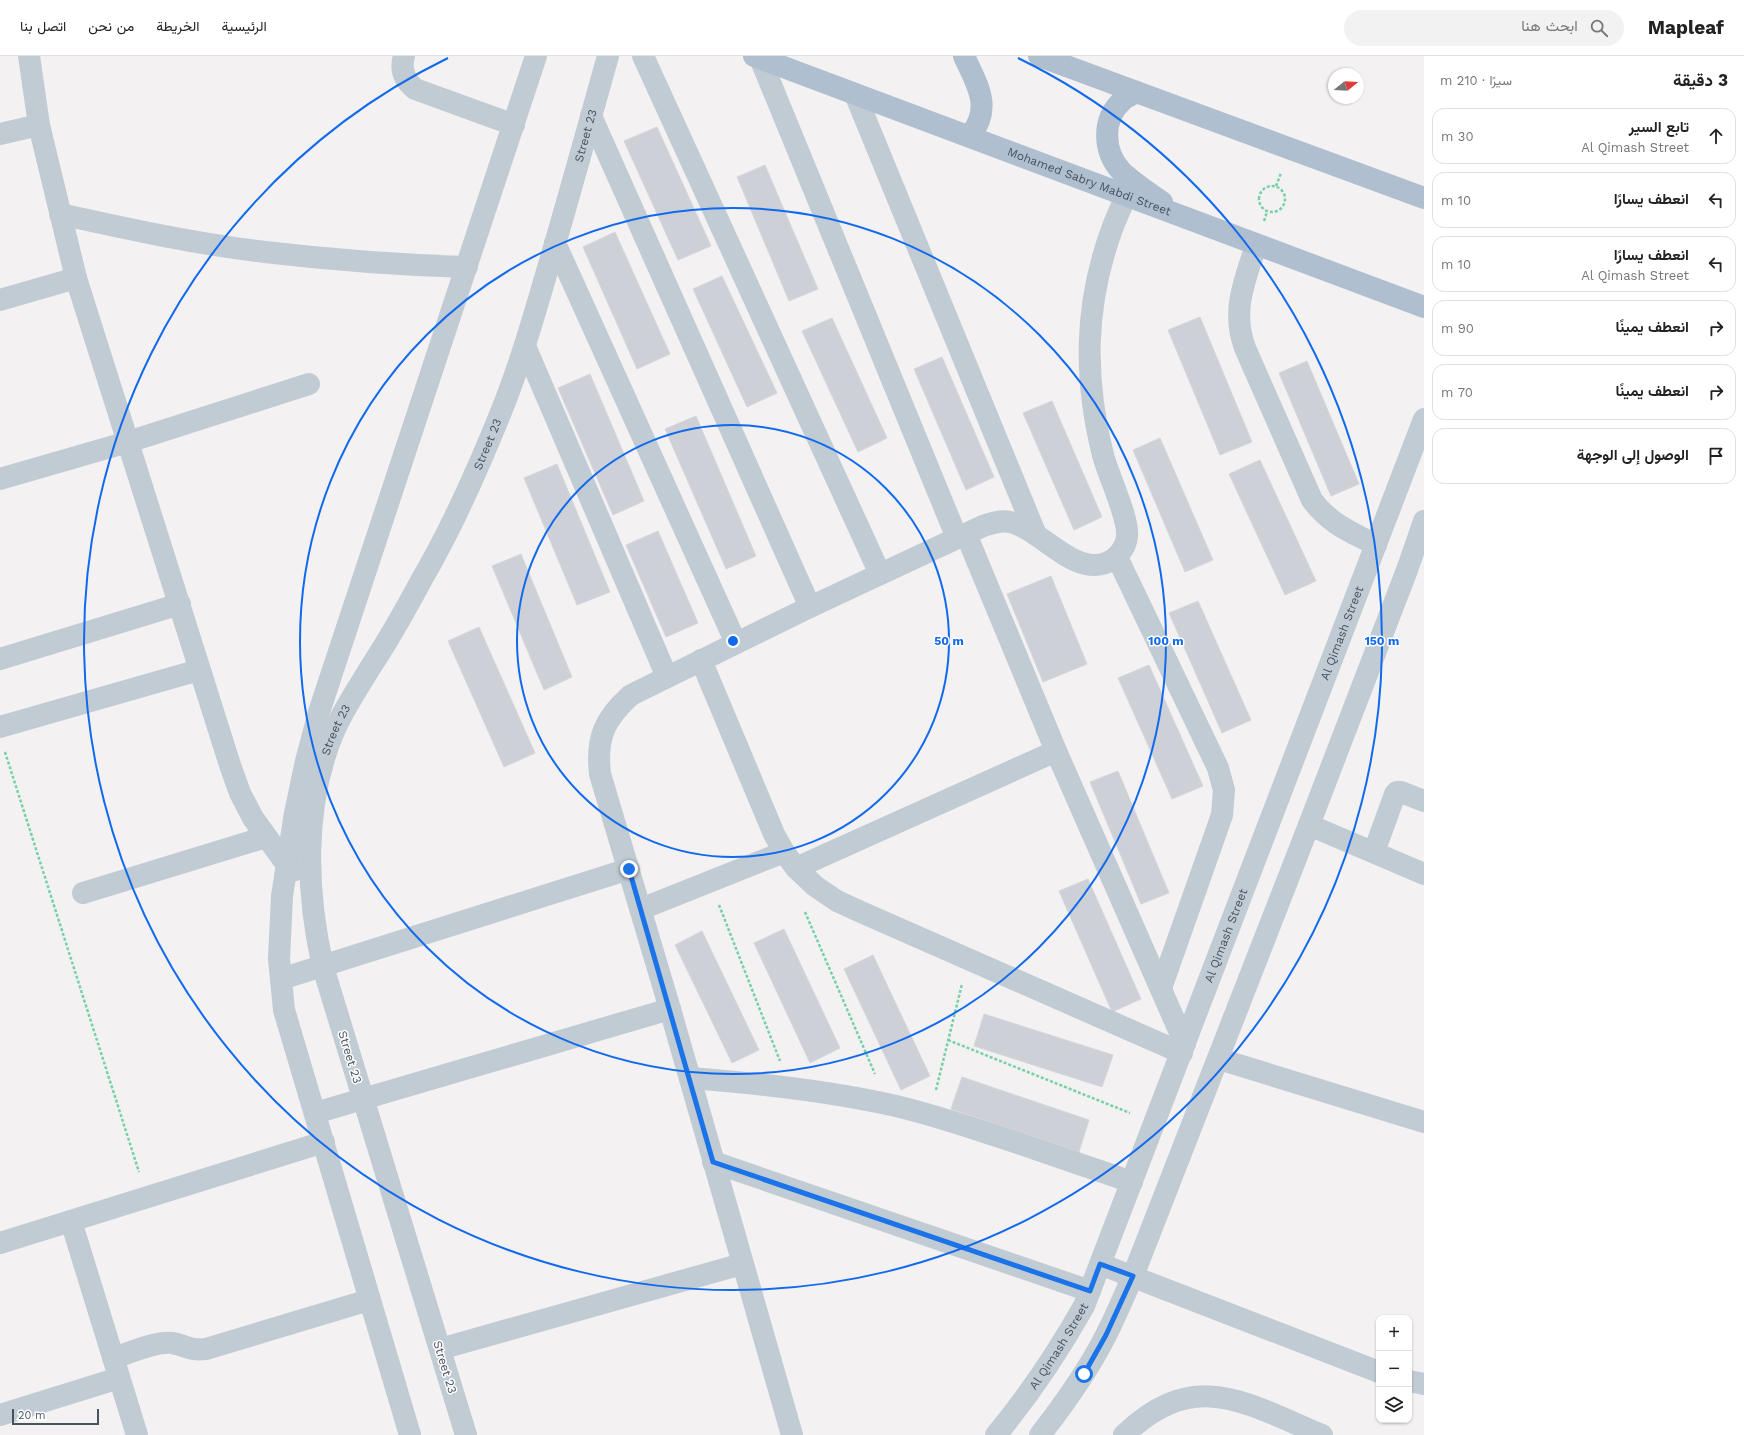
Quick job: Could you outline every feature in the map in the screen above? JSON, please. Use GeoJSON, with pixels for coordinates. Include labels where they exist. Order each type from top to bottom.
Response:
{"type":"FeatureCollection","features":[{"type":"Feature","properties":{"kind":"main road"},"geometry":{"type":"LineString","coordinates":[[964,56],[977,85],[981,99],[982,114],[978,126],[970,136]]}},
{"type":"Feature","properties":{"kind":"main road"},"geometry":{"type":"LineString","coordinates":[[1039,56],[1424,198]]}},
{"type":"Feature","properties":{"kind":"main road","name":"Mohamed Sabry Mabdi Street"},"geometry":{"type":"LineString","coordinates":[[757,57],[1424,307]]}},
{"type":"Feature","properties":{"kind":"main road"},"geometry":{"type":"LineString","coordinates":[[1136,92],[1123,99],[1113,112],[1107,128],[1108,149],[1112,160],[1122,172],[1180,216]]}},
{"type":"Feature","properties":{"kind":"street"},"geometry":{"type":"LineString","coordinates":[[28,56],[39,125],[76,278],[180,604],[199,670],[240,793],[253,818],[287,865],[311,883]]}},
{"type":"Feature","properties":{"kind":"street"},"geometry":{"type":"LineString","coordinates":[[404,56],[402,70],[404,78],[415,89],[514,124]]}},
{"type":"Feature","properties":{"kind":"street","name":"Street 23"},"geometry":{"type":"LineString","coordinates":[[410,1435],[284,1010],[281,979],[280,927],[282,896],[295,813],[306,761],[320,712],[536,56]]}},
{"type":"Feature","properties":{"kind":"street","name":"Street 23"},"geometry":{"type":"LineString","coordinates":[[466,1435],[322,967],[315,932],[311,883],[313,809],[320,772],[332,735],[349,701],[388,639],[441,545],[487,447],[525,346],[556,243],[608,56]]}},
{"type":"Feature","properties":{"kind":"street"},"geometry":{"type":"LineString","coordinates":[[643,56],[880,574]]}},
{"type":"Feature","properties":{"kind":"street"},"geometry":{"type":"LineString","coordinates":[[757,57],[962,536],[1161,988],[1183,1049]]}},
{"type":"Feature","properties":{"kind":"street"},"geometry":{"type":"LineString","coordinates":[[855,94],[1036,535]]}},
{"type":"Feature","properties":{"kind":"street"},"geometry":{"type":"LineString","coordinates":[[591,116],[810,607]]}},
{"type":"Feature","properties":{"kind":"street"},"geometry":{"type":"LineString","coordinates":[[0,134],[39,125]]}},
{"type":"Feature","properties":{"kind":"street"},"geometry":{"type":"LineString","coordinates":[[792,1435],[641,909],[600,774],[598,756],[600,738],[607,722],[617,707],[631,695],[810,607],[995,522],[1008,521],[1021,526],[1075,560],[1086,565],[1097,566],[1108,563],[1117,557],[1124,547],[1127,536],[1126,524],[1105,462],[1096,424],[1090,386],[1089,347],[1092,308],[1100,269],[1111,232],[1126,196]]}},
{"type":"Feature","properties":{"kind":"street"},"geometry":{"type":"LineString","coordinates":[[60,214],[196,242],[264,252],[331,260],[467,267]]}},
{"type":"Feature","properties":{"kind":"street"},"geometry":{"type":"LineString","coordinates":[[556,243],[736,643]]}},
{"type":"Feature","properties":{"kind":"street"},"geometry":{"type":"LineString","coordinates":[[1256,245],[1240,300],[1238,313],[1238,324],[1245,348],[1312,500],[1322,513],[1334,524],[1376,545]]}},
{"type":"Feature","properties":{"kind":"street"},"geometry":{"type":"LineString","coordinates":[[0,300],[76,278]]}},
{"type":"Feature","properties":{"kind":"street"},"geometry":{"type":"LineString","coordinates":[[525,346],[667,677]]}},
{"type":"Feature","properties":{"kind":"street"},"geometry":{"type":"LineString","coordinates":[[0,479],[128,442],[309,384]]}},
{"type":"Feature","properties":{"kind":"street","name":"Al Qimash Street"},"geometry":{"type":"LineString","coordinates":[[996,1435],[1042,1376],[1064,1342],[1084,1306],[1424,419]]}},
{"type":"Feature","properties":{"kind":"street"},"geometry":{"type":"LineString","coordinates":[[1040,1435],[1059,1411],[1084,1374],[1106,1335],[1133,1276],[1309,825],[1416,574],[1424,521]]}},
{"type":"Feature","properties":{"kind":"street"},"geometry":{"type":"LineString","coordinates":[[1117,557],[1218,768],[1224,790],[1222,815],[1161,988]]}},
{"type":"Feature","properties":{"kind":"street"},"geometry":{"type":"LineString","coordinates":[[0,659],[180,604]]}},
{"type":"Feature","properties":{"kind":"street"},"geometry":{"type":"LineString","coordinates":[[701,660],[774,834],[790,860],[815,886],[837,901],[969,959],[1183,1049]]}},
{"type":"Feature","properties":{"kind":"street"},"geometry":{"type":"LineString","coordinates":[[0,727],[199,670]]}},
{"type":"Feature","properties":{"kind":"street"},"geometry":{"type":"LineString","coordinates":[[641,909],[710,882],[790,860],[1056,751]]}},
{"type":"Feature","properties":{"kind":"street"},"geometry":{"type":"LineString","coordinates":[[1374,852],[1397,792],[1424,801]]}},
{"type":"Feature","properties":{"kind":"street"},"geometry":{"type":"LineString","coordinates":[[1309,825],[1424,874]]}},
{"type":"Feature","properties":{"kind":"street"},"geometry":{"type":"LineString","coordinates":[[83,893],[266,837]]}},
{"type":"Feature","properties":{"kind":"street"},"geometry":{"type":"LineString","coordinates":[[281,979],[629,869]]}},
{"type":"Feature","properties":{"kind":"street"},"geometry":{"type":"LineString","coordinates":[[315,1113],[670,1009]]}},
{"type":"Feature","properties":{"kind":"street"},"geometry":{"type":"LineString","coordinates":[[1218,1059],[1424,1122]]}},
{"type":"Feature","properties":{"kind":"street"},"geometry":{"type":"LineString","coordinates":[[690,1078],[756,1083],[822,1091],[888,1104],[930,1115],[1132,1182]]}},
{"type":"Feature","properties":{"kind":"street"},"geometry":{"type":"LineString","coordinates":[[0,1243],[324,1142]]}},
{"type":"Feature","properties":{"kind":"street"},"geometry":{"type":"LineString","coordinates":[[713,1162],[1090,1291]]}},
{"type":"Feature","properties":{"kind":"street"},"geometry":{"type":"LineString","coordinates":[[71,1221],[137,1435]]}},
{"type":"Feature","properties":{"kind":"street"},"geometry":{"type":"LineString","coordinates":[[440,1349],[742,1264]]}},
{"type":"Feature","properties":{"kind":"street"},"geometry":{"type":"LineString","coordinates":[[1100,1264],[1376,1371]]}},
{"type":"Feature","properties":{"kind":"street"},"geometry":{"type":"LineString","coordinates":[[113,1358],[163,1343],[180,1345],[188,1349],[206,1349],[369,1300]]}},
{"type":"Feature","properties":{"kind":"street"},"geometry":{"type":"LineString","coordinates":[[0,1415],[120,1378]]}},
{"type":"Feature","properties":{"kind":"street"},"geometry":{"type":"LineString","coordinates":[[1412,1382],[1424,1384]]}},
{"type":"Feature","properties":{"kind":"street"},"geometry":{"type":"LineString","coordinates":[[1124,1435],[1146,1415],[1163,1406],[1181,1399],[1199,1396],[1219,1396],[1237,1400],[1322,1435]]}},
{"type":"Feature","properties":{"kind":"path"},"geometry":{"type":"LineString","coordinates":[[1269,185],[1282,189],[1286,200],[1284,206],[1279,211],[1274,213],[1267,212],[1262,208],[1259,201],[1259,194],[1263,189],[1269,185]]}},
{"type":"Feature","properties":{"kind":"path"},"geometry":{"type":"LineString","coordinates":[[5,751],[147,1197]]}},
{"type":"Feature","properties":{"kind":"path"},"geometry":{"type":"LineString","coordinates":[[710,882],[791,1087]]}},
{"type":"Feature","properties":{"kind":"path"},"geometry":{"type":"LineString","coordinates":[[804,910],[888,1104]]}},
{"type":"Feature","properties":{"kind":"path"},"geometry":{"type":"LineString","coordinates":[[930,1115],[969,959]]}},
{"type":"Feature","properties":{"kind":"path"},"geometry":{"type":"LineString","coordinates":[[948,1040],[1155,1122]]}},
{"type":"Feature","properties":{"kind":"building"},"geometry":{"type":"Polygon","coordinates":[[[657,127],[711,246],[678,260],[624,141],[657,127]]]}},
{"type":"Feature","properties":{"kind":"building"},"geometry":{"type":"Polygon","coordinates":[[[765,165],[818,289],[789,301],[737,177],[765,165]]]}},
{"type":"Feature","properties":{"kind":"building"},"geometry":{"type":"Polygon","coordinates":[[[615,232],[670,354],[637,369],[583,247],[615,232]]]}},
{"type":"Feature","properties":{"kind":"building"},"geometry":{"type":"Polygon","coordinates":[[[722,276],[777,393],[747,407],[693,289],[722,276]]]}},
{"type":"Feature","properties":{"kind":"building"},"geometry":{"type":"Polygon","coordinates":[[[1200,317],[1252,442],[1220,455],[1168,330],[1200,317]]]}},
{"type":"Feature","properties":{"kind":"building"},"geometry":{"type":"Polygon","coordinates":[[[832,318],[887,438],[858,452],[802,331],[832,318]]]}},
{"type":"Feature","properties":{"kind":"building"},"geometry":{"type":"Polygon","coordinates":[[[942,357],[994,477],[966,490],[914,369],[942,357]]]}},
{"type":"Feature","properties":{"kind":"building"},"geometry":{"type":"Polygon","coordinates":[[[1307,361],[1359,484],[1331,496],[1279,373],[1307,361]]]}},
{"type":"Feature","properties":{"kind":"building"},"geometry":{"type":"Polygon","coordinates":[[[590,374],[644,501],[613,515],[558,388],[590,374]]]}},
{"type":"Feature","properties":{"kind":"building"},"geometry":{"type":"Polygon","coordinates":[[[1052,401],[1102,517],[1074,530],[1023,413],[1052,401]]]}},
{"type":"Feature","properties":{"kind":"building"},"geometry":{"type":"Polygon","coordinates":[[[696,416],[756,556],[726,569],[665,429],[696,416]]]}},
{"type":"Feature","properties":{"kind":"building"},"geometry":{"type":"Polygon","coordinates":[[[1160,438],[1213,560],[1185,572],[1133,450],[1160,438]]]}},
{"type":"Feature","properties":{"kind":"building"},"geometry":{"type":"Polygon","coordinates":[[[1260,460],[1316,581],[1285,595],[1229,474],[1260,460]]]}},
{"type":"Feature","properties":{"kind":"building"},"geometry":{"type":"Polygon","coordinates":[[[557,464],[610,592],[577,605],[524,478],[557,464]]]}},
{"type":"Feature","properties":{"kind":"building"},"geometry":{"type":"Polygon","coordinates":[[[658,531],[698,623],[666,637],[626,545],[658,531]]]}},
{"type":"Feature","properties":{"kind":"building"},"geometry":{"type":"Polygon","coordinates":[[[521,554],[572,677],[544,690],[492,566],[521,554]]]}},
{"type":"Feature","properties":{"kind":"building"},"geometry":{"type":"Polygon","coordinates":[[[1051,576],[1087,664],[1043,682],[1007,594],[1051,576]]]}},
{"type":"Feature","properties":{"kind":"building"},"geometry":{"type":"Polygon","coordinates":[[[1198,601],[1251,720],[1222,733],[1169,613],[1198,601]]]}},
{"type":"Feature","properties":{"kind":"building"},"geometry":{"type":"Polygon","coordinates":[[[479,627],[535,753],[504,767],[448,641],[479,627]]]}},
{"type":"Feature","properties":{"kind":"building"},"geometry":{"type":"Polygon","coordinates":[[[1149,665],[1203,786],[1172,799],[1118,678],[1149,665]]]}},
{"type":"Feature","properties":{"kind":"building"},"geometry":{"type":"Polygon","coordinates":[[[1118,771],[1169,893],[1141,904],[1090,782],[1118,771]]]}},
{"type":"Feature","properties":{"kind":"building"},"geometry":{"type":"Polygon","coordinates":[[[1088,879],[1141,999],[1112,1012],[1059,891],[1088,879]]]}},
{"type":"Feature","properties":{"kind":"building"},"geometry":{"type":"Polygon","coordinates":[[[784,929],[840,1048],[810,1063],[754,943],[784,929]]]}},
{"type":"Feature","properties":{"kind":"building"},"geometry":{"type":"Polygon","coordinates":[[[702,931],[759,1050],[732,1063],[675,945],[702,931]]]}},
{"type":"Feature","properties":{"kind":"building"},"geometry":{"type":"Polygon","coordinates":[[[873,955],[930,1076],[901,1090],[844,969],[873,955]]]}},
{"type":"Feature","properties":{"kind":"building"},"geometry":{"type":"Polygon","coordinates":[[[984,1014],[1113,1055],[1102,1087],[974,1046],[984,1014]]]}},
{"type":"Feature","properties":{"kind":"building"},"geometry":{"type":"Polygon","coordinates":[[[962,1077],[1089,1120],[1079,1152],[951,1109],[962,1077]]]}},
{"type":"Feature","properties":{"kind":"route"},"geometry":{"type":"LineString","coordinates":[[629,869],[713,1162],[1090,1291],[1100,1264],[1133,1276],[1106,1335],[1084,1374]]}}]}
